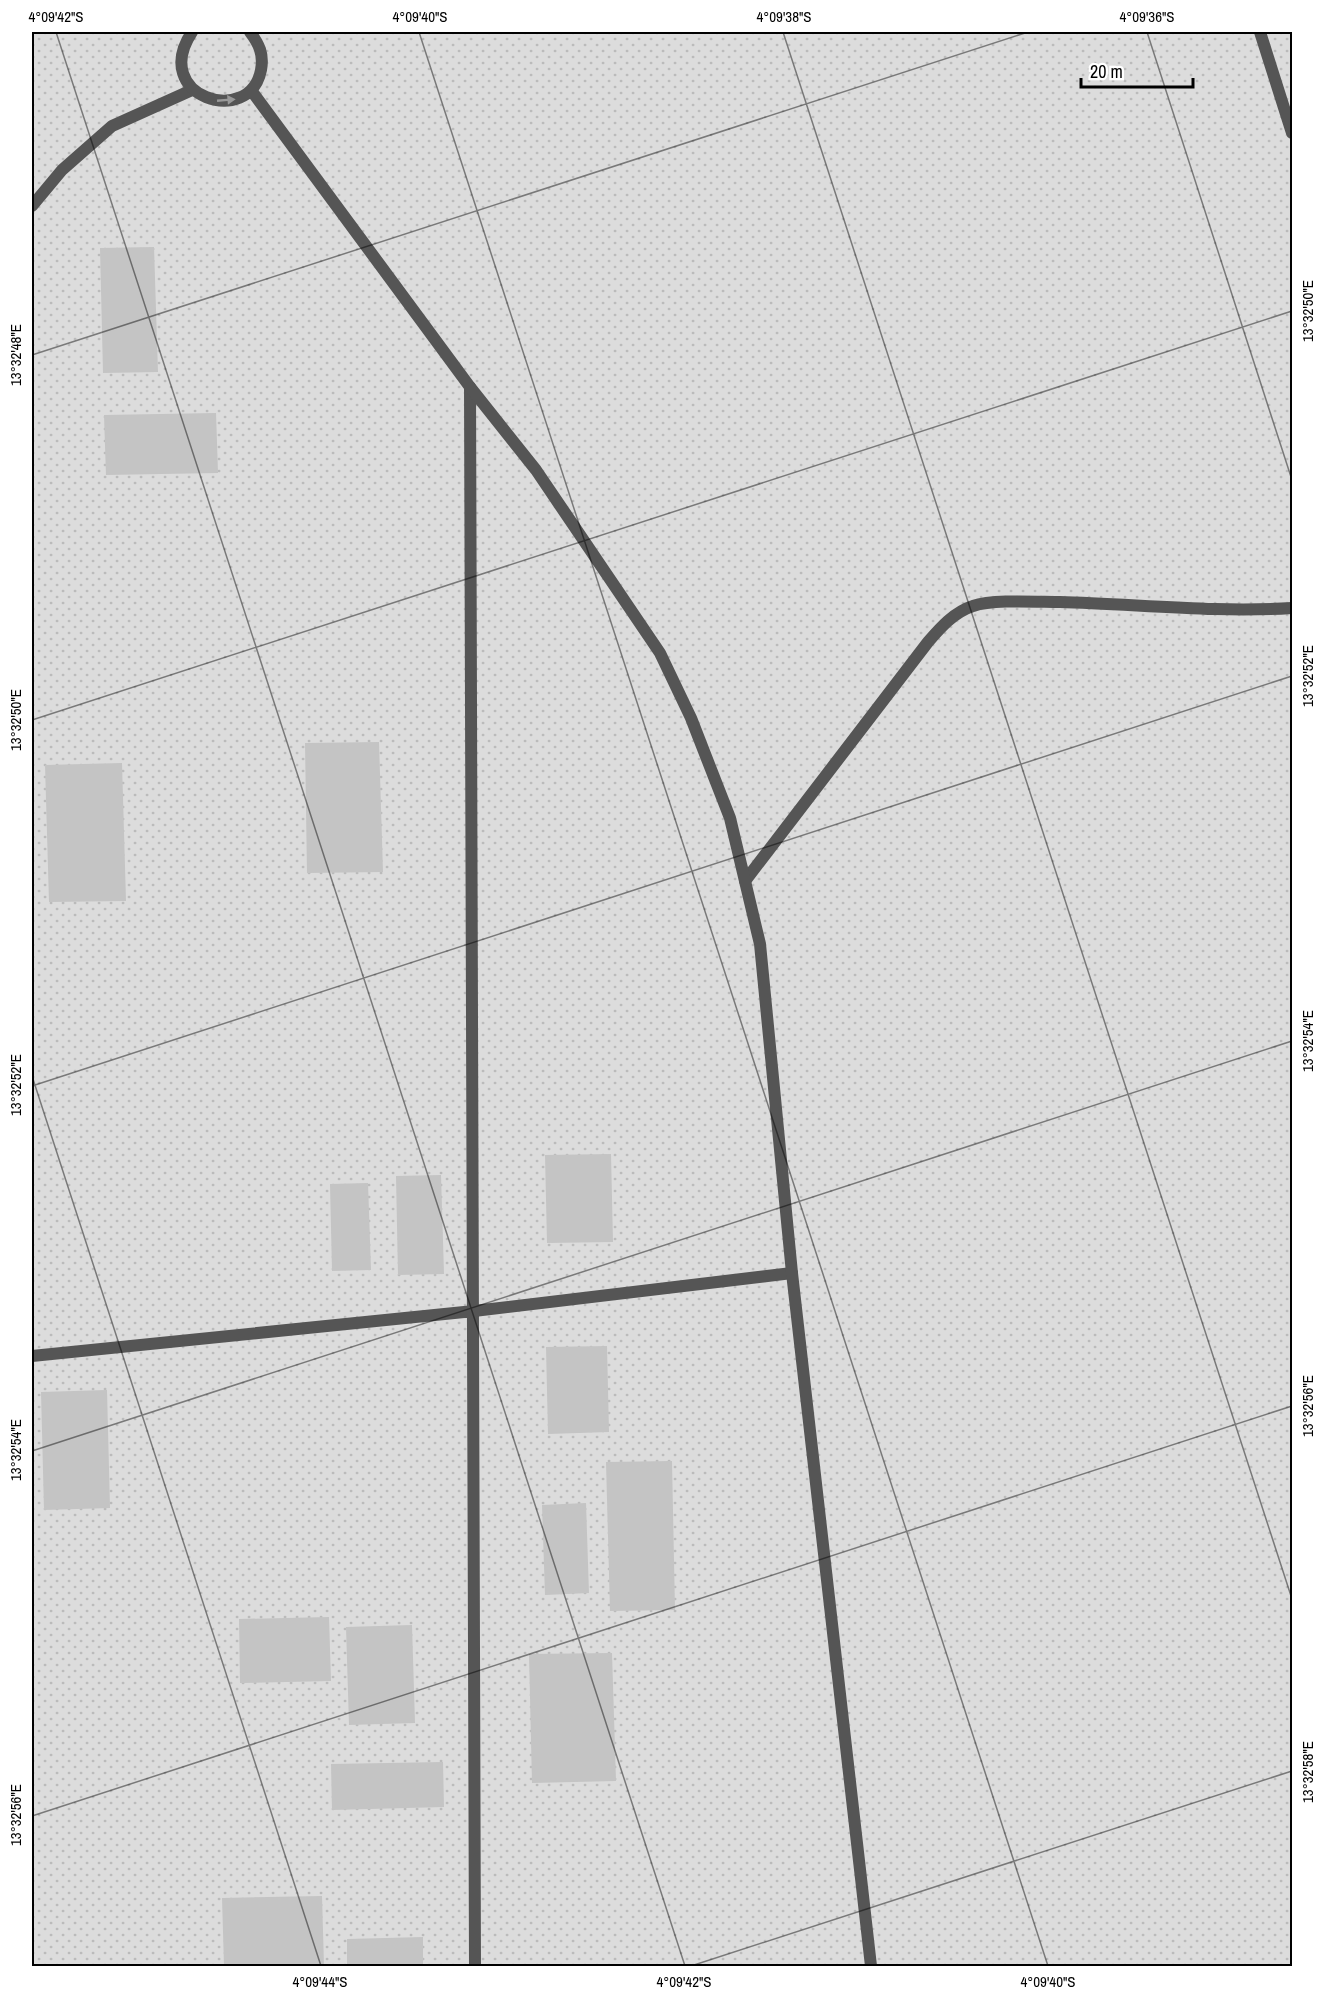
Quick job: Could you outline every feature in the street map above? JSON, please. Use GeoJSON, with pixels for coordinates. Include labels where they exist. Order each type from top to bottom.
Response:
{"type":"FeatureCollection","features":[{"type":"Feature","properties":{"kind":"street"},"geometry":{"type":"LineString","coordinates":[[192,32],[184,45],[180,61],[183,76],[192,90],[206,99],[221,102],[237,99],[251,90],[259,76],[262,61],[260,45],[250,32]]}},
{"type":"Feature","properties":{"kind":"street"},"geometry":{"type":"LineString","coordinates":[[1260,32],[1293,134]]}},
{"type":"Feature","properties":{"kind":"street"},"geometry":{"type":"LineString","coordinates":[[32,206],[62,170],[112,126],[192,90]]}},
{"type":"Feature","properties":{"kind":"street"},"geometry":{"type":"LineString","coordinates":[[251,90],[470,387],[536,470],[660,653],[691,718],[730,818],[760,944],[792,1273],[871,1966]]}},
{"type":"Feature","properties":{"kind":"street"},"geometry":{"type":"LineString","coordinates":[[470,387],[475,1966]]}},
{"type":"Feature","properties":{"kind":"street"},"geometry":{"type":"LineString","coordinates":[[745,881],[927,642],[947,621],[974,605],[1034,602],[1152,604],[1252,610],[1293,608]]}},
{"type":"Feature","properties":{"kind":"street"},"geometry":{"type":"LineString","coordinates":[[32,1356],[474,1311],[792,1273]]}},
{"type":"Feature","properties":{"kind":"shaded area"},"geometry":{"type":"Polygon","coordinates":[[[32,32],[1292,32],[1292,1966],[32,1966],[32,32]]]}},
{"type":"Feature","properties":{"kind":"building"},"geometry":{"type":"Polygon","coordinates":[[[154,247],[158,372],[103,373],[100,248],[154,247]]]}},
{"type":"Feature","properties":{"kind":"building"},"geometry":{"type":"Polygon","coordinates":[[[216,413],[218,473],[106,475],[104,415],[216,413]]]}},
{"type":"Feature","properties":{"kind":"building"},"geometry":{"type":"Polygon","coordinates":[[[379,742],[383,872],[307,873],[305,743],[379,742]]]}},
{"type":"Feature","properties":{"kind":"building"},"geometry":{"type":"Polygon","coordinates":[[[122,763],[126,901],[49,902],[45,765],[122,763]]]}},
{"type":"Feature","properties":{"kind":"building"},"geometry":{"type":"Polygon","coordinates":[[[611,1154],[613,1242],[547,1243],[545,1155],[611,1154]]]}},
{"type":"Feature","properties":{"kind":"building"},"geometry":{"type":"Polygon","coordinates":[[[441,1175],[444,1274],[398,1275],[396,1176],[441,1175]]]}},
{"type":"Feature","properties":{"kind":"building"},"geometry":{"type":"Polygon","coordinates":[[[368,1183],[371,1270],[332,1271],[330,1184],[368,1183]]]}},
{"type":"Feature","properties":{"kind":"building"},"geometry":{"type":"Polygon","coordinates":[[[607,1346],[609,1432],[548,1434],[546,1347],[607,1346]]]}},
{"type":"Feature","properties":{"kind":"building"},"geometry":{"type":"Polygon","coordinates":[[[107,1390],[110,1508],[44,1510],[41,1392],[107,1390]]]}},
{"type":"Feature","properties":{"kind":"building"},"geometry":{"type":"Polygon","coordinates":[[[672,1461],[675,1610],[610,1611],[606,1462],[672,1461]]]}},
{"type":"Feature","properties":{"kind":"building"},"geometry":{"type":"Polygon","coordinates":[[[586,1503],[589,1593],[545,1595],[542,1505],[586,1503]]]}},
{"type":"Feature","properties":{"kind":"building"},"geometry":{"type":"Polygon","coordinates":[[[329,1617],[331,1681],[240,1683],[239,1619],[329,1617]]]}},
{"type":"Feature","properties":{"kind":"building"},"geometry":{"type":"Polygon","coordinates":[[[412,1625],[415,1723],[349,1725],[346,1627],[412,1625]]]}},
{"type":"Feature","properties":{"kind":"building"},"geometry":{"type":"Polygon","coordinates":[[[612,1653],[616,1781],[532,1783],[529,1654],[612,1653]]]}},
{"type":"Feature","properties":{"kind":"building"},"geometry":{"type":"Polygon","coordinates":[[[443,1762],[444,1807],[332,1810],[331,1764],[443,1762]]]}},
{"type":"Feature","properties":{"kind":"building"},"geometry":{"type":"Polygon","coordinates":[[[322,1896],[324,1966],[224,1966],[222,1898],[322,1896]]]}},
{"type":"Feature","properties":{"kind":"building"},"geometry":{"type":"Polygon","coordinates":[[[423,1937],[423,1966],[347,1966],[347,1939],[423,1937]]]}}]}
